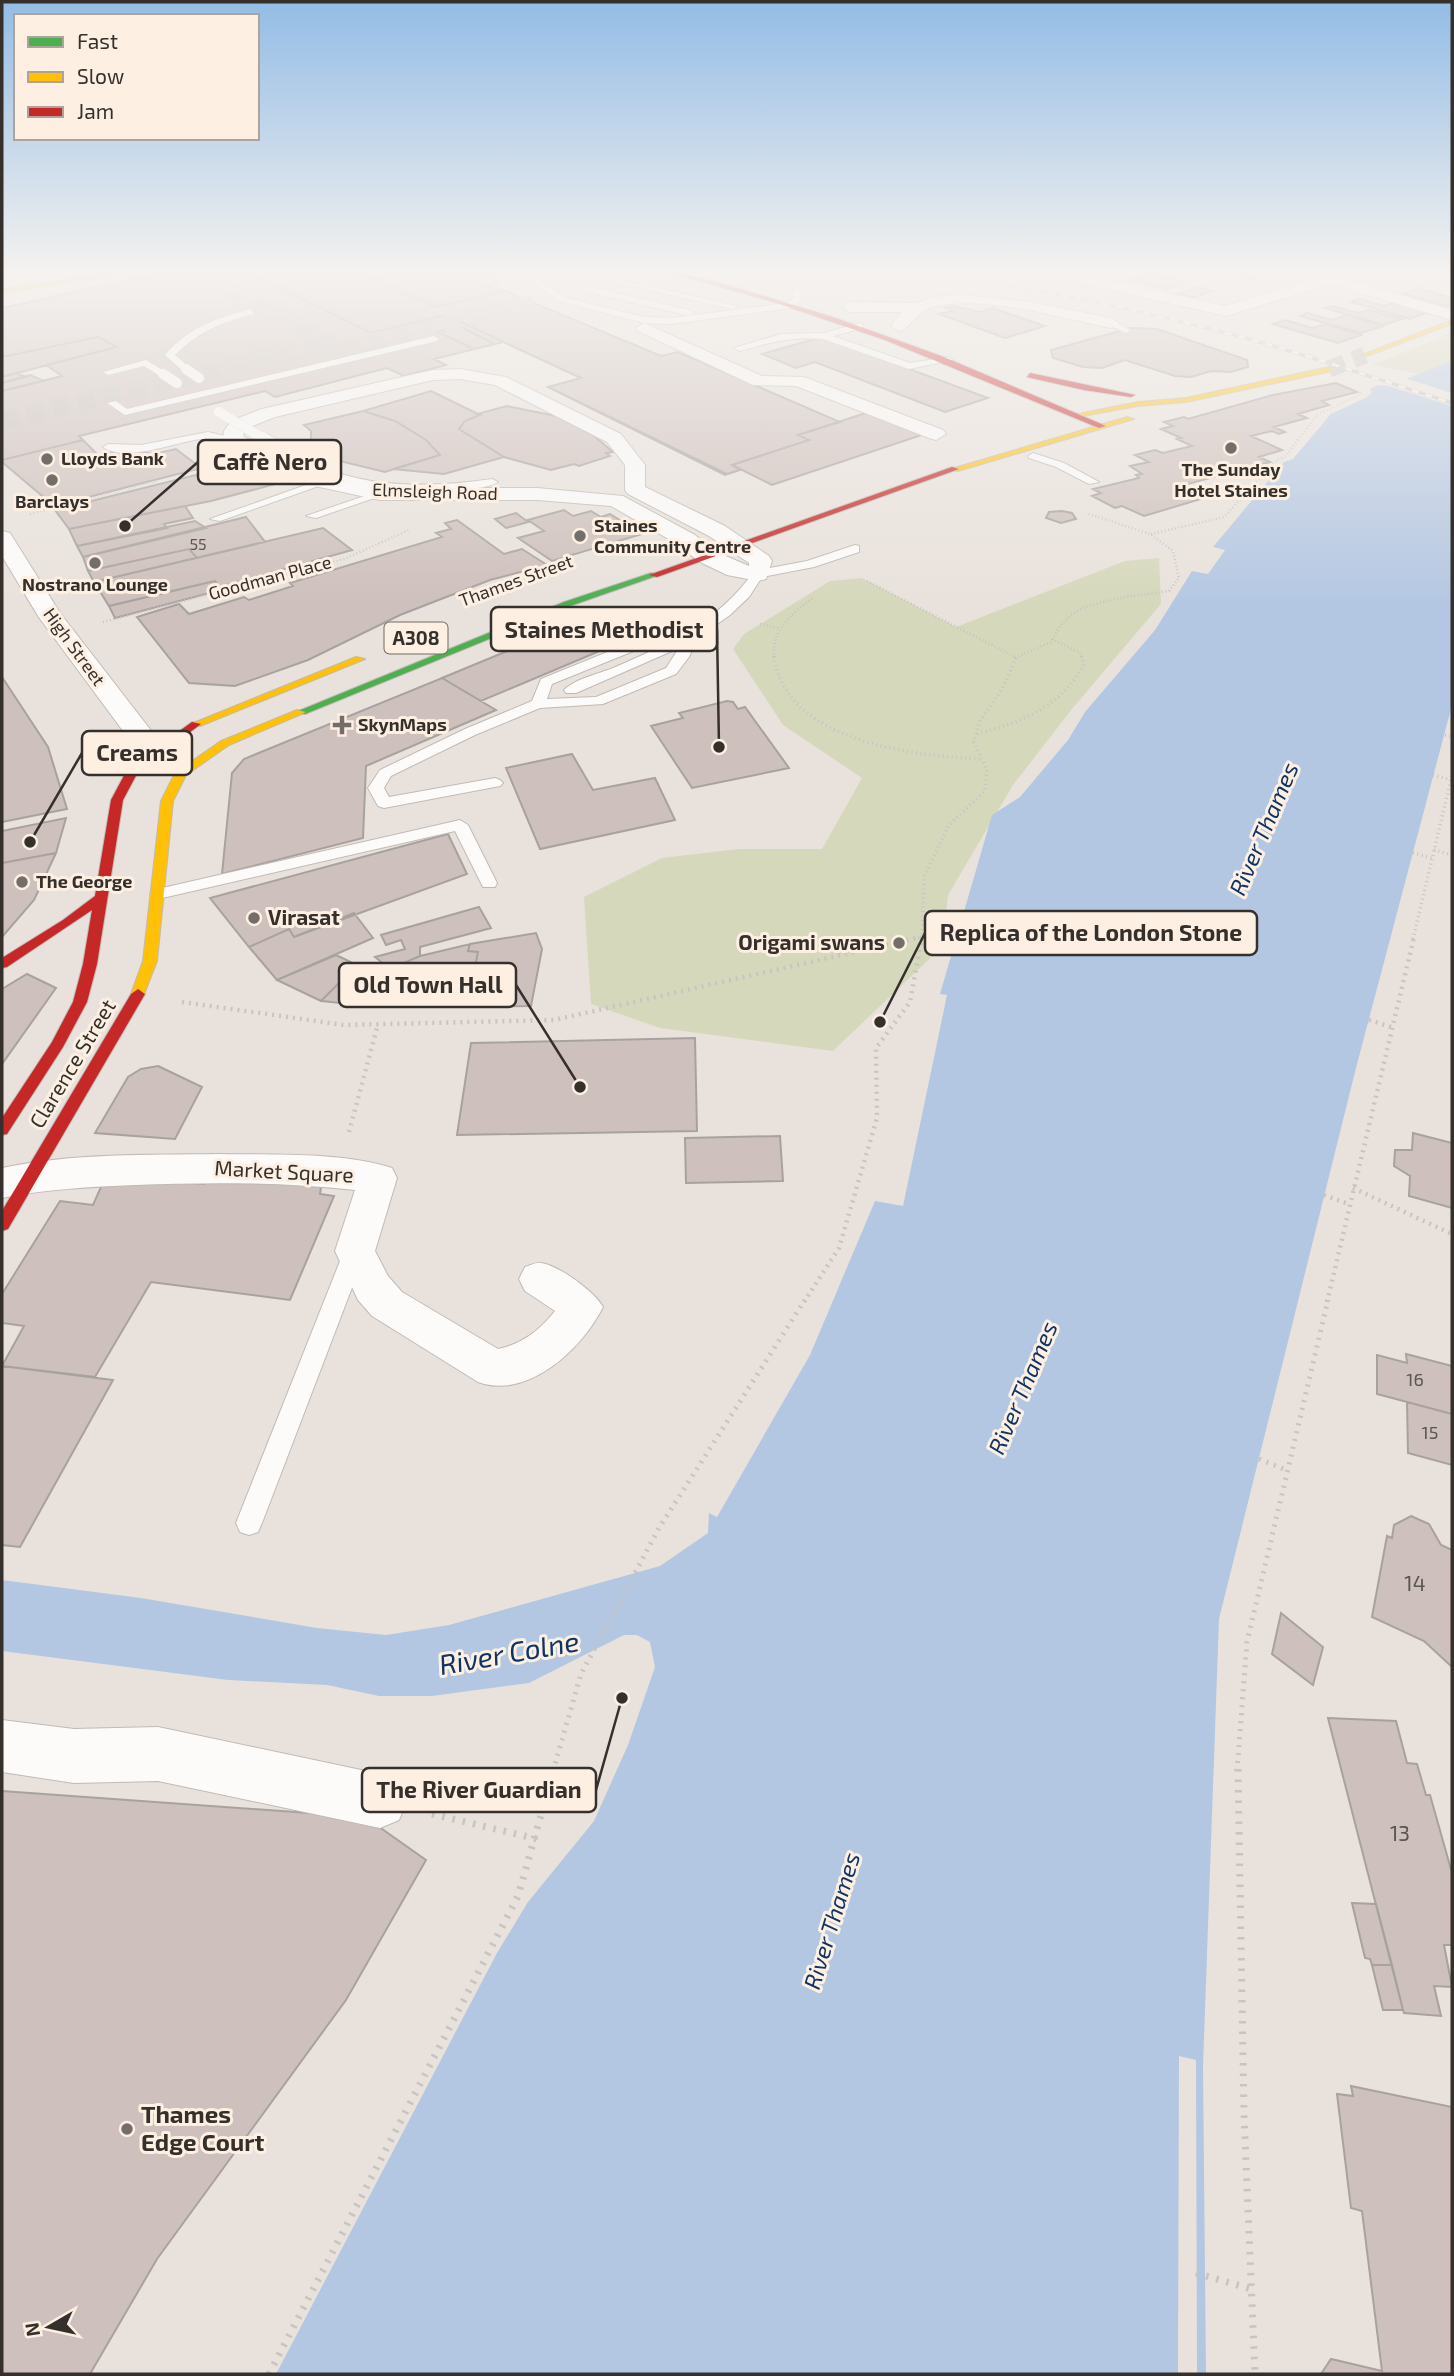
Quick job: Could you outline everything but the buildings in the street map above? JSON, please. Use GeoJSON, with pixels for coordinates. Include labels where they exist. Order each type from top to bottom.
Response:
{"type":"FeatureCollection","features":[{"type":"Feature","properties":{"kind":"main road"},"geometry":{"type":"LineString","coordinates":[[1010,382],[1102,426]]}},
{"type":"Feature","properties":{"kind":"main road"},"geometry":{"type":"LineString","coordinates":[[1046,382],[1130,419]]}},
{"type":"Feature","properties":{"kind":"main road"},"geometry":{"type":"LineString","coordinates":[[1060,382],[1126,395],[1210,395]]}},
{"type":"Feature","properties":{"kind":"main road","name":"Thames Street"},"geometry":{"type":"LineString","coordinates":[[1047,422],[1109,409],[1186,400],[1270,382]]}},
{"type":"Feature","properties":{"kind":"main road","name":"Thames Street"},"geometry":{"type":"LineString","coordinates":[[191,764],[225,743],[303,709],[567,604],[706,556],[740,535],[968,464],[1158,412],[1186,400]]}},
{"type":"Feature","properties":{"kind":"main road"},"geometry":{"type":"LineString","coordinates":[[662,549],[718,531]]}},
{"type":"Feature","properties":{"kind":"main road","name":"A308"},"geometry":{"type":"LineString","coordinates":[[99,899],[117,800],[134,768],[187,728],[371,655]]}},
{"type":"Feature","properties":{"kind":"main road","name":"A308"},"geometry":{"type":"LineString","coordinates":[[158,894],[167,801],[174,782],[191,764]]}},
{"type":"Feature","properties":{"kind":"main road","name":"Clarence Street"},"geometry":{"type":"LineString","coordinates":[[2,1225],[17,1180],[138,995],[150,961],[158,894]]}},
{"type":"Feature","properties":{"kind":"main road"},"geometry":{"type":"LineString","coordinates":[[2,964],[68,923],[99,899]]}},
{"type":"Feature","properties":{"kind":"main road","name":"Clarence Street"},"geometry":{"type":"LineString","coordinates":[[2,1130],[58,1044],[79,1002],[90,964],[99,899]]}},
{"type":"Feature","properties":{"kind":"street"},"geometry":{"type":"LineString","coordinates":[[233,439],[233,431],[238,425],[270,414],[408,382]]}},
{"type":"Feature","properties":{"kind":"street"},"geometry":{"type":"LineString","coordinates":[[492,482],[567,486],[616,500],[629,481],[635,465],[614,438],[502,382]]}},
{"type":"Feature","properties":{"kind":"street"},"geometry":{"type":"LineString","coordinates":[[800,382],[936,434]]}},
{"type":"Feature","properties":{"kind":"street","name":"Elmsleigh Road"},"geometry":{"type":"LineString","coordinates":[[233,439],[303,478],[380,494],[563,494],[616,500],[687,540],[706,556],[735,570],[758,573]]}},
{"type":"Feature","properties":{"kind":"street"},"geometry":{"type":"LineString","coordinates":[[492,482],[517,478],[578,477]]}},
{"type":"Feature","properties":{"kind":"street"},"geometry":{"type":"LineString","coordinates":[[629,481],[718,531],[740,535],[761,561],[758,573]]}},
{"type":"Feature","properties":{"kind":"street","name":"High Street"},"geometry":{"type":"LineString","coordinates":[[2,538],[23,594],[50,616],[153,752]]}},
{"type":"Feature","properties":{"kind":"street","name":"Market Square"},"geometry":{"type":"LineString","coordinates":[[17,1180],[201,1168],[378,1178],[355,1251]]}},
{"type":"Feature","properties":{"kind":"street"},"geometry":{"type":"LineString","coordinates":[[355,1251],[373,1288],[387,1304],[493,1368],[520,1364],[542,1352],[563,1335],[582,1307],[539,1279]]}},
{"type":"Feature","properties":{"kind":"street"},"geometry":{"type":"LineString","coordinates":[[2,1746],[74,1756],[158,1754],[380,1801]]}},
{"type":"Feature","properties":{"kind":"lane"},"geometry":{"type":"LineString","coordinates":[[175,382],[219,412],[324,472],[373,483],[438,487],[470,487],[492,482]]}},
{"type":"Feature","properties":{"kind":"lane"},"geometry":{"type":"LineString","coordinates":[[205,382],[218,389]]}},
{"type":"Feature","properties":{"kind":"lane"},"geometry":{"type":"LineString","coordinates":[[111,403],[125,412],[249,382]]}},
{"type":"Feature","properties":{"kind":"lane"},"geometry":{"type":"LineString","coordinates":[[108,447],[142,448],[200,434],[217,434],[233,439]]}},
{"type":"Feature","properties":{"kind":"lane"},"geometry":{"type":"LineString","coordinates":[[1033,456],[1060,465],[1093,482]]}},
{"type":"Feature","properties":{"kind":"lane"},"geometry":{"type":"LineString","coordinates":[[216,519],[324,482]]}},
{"type":"Feature","properties":{"kind":"lane"},"geometry":{"type":"LineString","coordinates":[[312,516],[380,494]]}},
{"type":"Feature","properties":{"kind":"lane"},"geometry":{"type":"LineString","coordinates":[[571,690],[667,649],[691,634],[742,599],[751,590],[758,573],[810,564],[855,549]]}},
{"type":"Feature","properties":{"kind":"lane"},"geometry":{"type":"LineString","coordinates":[[495,783],[384,803],[376,788],[386,773],[470,732],[538,704],[598,701],[671,671],[682,657],[691,634]]}},
{"type":"Feature","properties":{"kind":"lane"},"geometry":{"type":"LineString","coordinates":[[538,704],[546,682],[637,645],[691,634]]}},
{"type":"Feature","properties":{"kind":"lane"},"geometry":{"type":"LineString","coordinates":[[153,752],[191,764]]}},
{"type":"Feature","properties":{"kind":"lane"},"geometry":{"type":"LineString","coordinates":[[158,894],[460,825],[489,883]]}},
{"type":"Feature","properties":{"kind":"lane"},"geometry":{"type":"LineString","coordinates":[[250,1523],[355,1251]]}},
{"type":"Feature","properties":{"kind":"path"},"geometry":{"type":"LineString","coordinates":[[269,2374],[519,1896],[581,1674],[659,1528],[839,1248],[877,1118],[876,1048],[910,1002],[922,937],[924,877],[948,826],[985,791],[987,770],[974,742],[980,721],[1002,689],[1015,657],[1051,642],[1058,626],[1075,609],[1100,601],[1169,591],[1179,578],[1173,551],[1150,534],[1224,517],[1278,459],[1286,456],[1317,415],[1363,393],[1354,389]]}},
{"type":"Feature","properties":{"kind":"path"},"geometry":{"type":"LineString","coordinates":[[29,514],[164,479]]}},
{"type":"Feature","properties":{"kind":"path","name":"Goodman Place"},"geometry":{"type":"LineString","coordinates":[[50,616],[78,608],[90,626],[344,559],[417,527]]}},
{"type":"Feature","properties":{"kind":"path"},"geometry":{"type":"LineString","coordinates":[[862,578],[1015,657]]}},
{"type":"Feature","properties":{"kind":"path"},"geometry":{"type":"LineString","coordinates":[[821,594],[784,620],[776,636],[774,655],[779,680],[797,702],[820,721],[854,739],[937,758],[984,759]]}},
{"type":"Feature","properties":{"kind":"path"},"geometry":{"type":"LineString","coordinates":[[976,734],[1021,720],[1053,705],[1080,675],[1084,664],[1080,653],[1052,639]]}},
{"type":"Feature","properties":{"kind":"path"},"geometry":{"type":"LineString","coordinates":[[1445,735],[1452,737]]}},
{"type":"Feature","properties":{"kind":"path"},"geometry":{"type":"LineString","coordinates":[[1255,2374],[1237,1777],[1247,1642],[1452,778],[1433,775]]}},
{"type":"Feature","properties":{"kind":"path"},"geometry":{"type":"LineString","coordinates":[[1434,850],[1452,855]]}},
{"type":"Feature","properties":{"kind":"path"},"geometry":{"type":"LineString","coordinates":[[1413,853],[1432,858]]}},
{"type":"Feature","properties":{"kind":"path"},"geometry":{"type":"LineString","coordinates":[[176,1001],[344,1025],[554,1020],[922,937]]}},
{"type":"Feature","properties":{"kind":"path"},"geometry":{"type":"LineString","coordinates":[[1369,1020],[1391,1027]]}},
{"type":"Feature","properties":{"kind":"path"},"geometry":{"type":"LineString","coordinates":[[338,1174],[378,1024]]}},
{"type":"Feature","properties":{"kind":"path"},"geometry":{"type":"LineString","coordinates":[[1353,1188],[1452,1234]]}},
{"type":"Feature","properties":{"kind":"path"},"geometry":{"type":"LineString","coordinates":[[1324,1195],[1349,1204]]}},
{"type":"Feature","properties":{"kind":"path"},"geometry":{"type":"LineString","coordinates":[[1258,1459],[1286,1470]]}},
{"type":"Feature","properties":{"kind":"path"},"geometry":{"type":"LineString","coordinates":[[380,1801],[537,1839]]}},
{"type":"Feature","properties":{"kind":"path"},"geometry":{"type":"LineString","coordinates":[[1196,2273],[1251,2289]]}},
{"type":"Feature","properties":{"kind":"green space"},"geometry":{"type":"Polygon","coordinates":[[[1159,558],[1161,604],[1072,709],[1013,785],[948,895],[942,947],[833,1051],[660,1028],[591,1004],[584,897],[662,858],[738,849],[822,849],[862,778],[783,725],[733,649],[744,634],[830,581],[862,578],[956,627],[1125,561],[1159,558]]]}},
{"type":"Feature","properties":{"kind":"water"},"geometry":{"type":"Polygon","coordinates":[[[1399,382],[1452,382],[1452,705],[1356,1068],[1219,1619],[1203,2067],[1206,2374],[276,2374],[497,1953],[528,1902],[594,1821],[628,1745],[655,1667],[650,1642],[637,1635],[624,1635],[529,1683],[432,1696],[379,1696],[327,1685],[228,1680],[2,1651],[2,1580],[141,1598],[317,1628],[386,1635],[449,1625],[660,1566],[708,1533],[709,1513],[717,1517],[810,1355],[875,1201],[903,1206],[947,995],[940,994],[992,815],[1020,797],[1068,740],[1085,712],[1155,630],[1192,571],[1208,574],[1225,550],[1213,547],[1284,462],[1293,459],[1331,414],[1367,397],[1372,392],[1370,389],[1378,385],[1389,386],[1399,382]]]}},
{"type":"Feature","properties":{"kind":"pier"},"geometry":{"type":"Polygon","coordinates":[[[1376,382],[1417,382],[1452,393],[1452,406],[1376,382]]]}},
{"type":"Feature","properties":{"kind":"pier"},"geometry":{"type":"Polygon","coordinates":[[[1179,2056],[1196,2060],[1197,2374],[1178,2374],[1179,2056]]]}},
{"type":"Feature","properties":{"kind":"tunnel"},"geometry":{"type":"LineString","coordinates":[[2,421],[167,382]]}},
{"type":"Feature","properties":{"kind":"railway"},"geometry":{"type":"LineString","coordinates":[[1387,382],[1452,403]]}},
{"type":"Feature","properties":{"kind":"traffic: fast"},"geometry":{"type":"LineString","coordinates":[[301,712],[567,604],[654,575]]}},
{"type":"Feature","properties":{"kind":"traffic: slow"},"geometry":{"type":"LineString","coordinates":[[1077,415],[1138,404],[1186,400],[1270,382]]}},
{"type":"Feature","properties":{"kind":"traffic: slow"},"geometry":{"type":"LineString","coordinates":[[955,469],[1130,419]]}},
{"type":"Feature","properties":{"kind":"traffic: slow"},"geometry":{"type":"LineString","coordinates":[[196,724],[360,659]]}},
{"type":"Feature","properties":{"kind":"traffic: slow"},"geometry":{"type":"LineString","coordinates":[[138,994],[150,961],[167,801],[181,773],[225,743],[301,712]]}},
{"type":"Feature","properties":{"kind":"traffic: jam"},"geometry":{"type":"LineString","coordinates":[[997,382],[1102,426]]}},
{"type":"Feature","properties":{"kind":"traffic: jam"},"geometry":{"type":"LineString","coordinates":[[1059,382],[1131,395]]}},
{"type":"Feature","properties":{"kind":"traffic: jam"},"geometry":{"type":"LineString","coordinates":[[654,575],[955,469]]}},
{"type":"Feature","properties":{"kind":"traffic: jam"},"geometry":{"type":"LineString","coordinates":[[2,1130],[58,1044],[80,1002],[90,964],[117,800],[134,768],[196,724]]}},
{"type":"Feature","properties":{"kind":"traffic: jam"},"geometry":{"type":"LineString","coordinates":[[2,964],[68,923],[99,899]]}},
{"type":"Feature","properties":{"kind":"traffic: jam"},"geometry":{"type":"LineString","coordinates":[[2,1225],[138,994]]}},
{"type":"Feature","properties":{"kind":"place","name":"The Sunday Hotel Staines"},"geometry":{"type":"Point","coordinates":[1231,448]}},
{"type":"Feature","properties":{"kind":"place","name":"Lloyds Bank"},"geometry":{"type":"Point","coordinates":[47,459]}},
{"type":"Feature","properties":{"kind":"place","name":"Barclays"},"geometry":{"type":"Point","coordinates":[52,480]}},
{"type":"Feature","properties":{"kind":"place","name":"Caffè Nero"},"geometry":{"type":"Point","coordinates":[125,526]}},
{"type":"Feature","properties":{"kind":"place","name":"Staines Community Centre"},"geometry":{"type":"Point","coordinates":[580,536]}},
{"type":"Feature","properties":{"kind":"place","name":"Nostrano Lounge"},"geometry":{"type":"Point","coordinates":[95,563]}},
{"type":"Feature","properties":{"kind":"place","name":"SkynMaps"},"geometry":{"type":"Point","coordinates":[342,725]}},
{"type":"Feature","properties":{"kind":"place","name":"Staines Methodist"},"geometry":{"type":"Point","coordinates":[719,747]}},
{"type":"Feature","properties":{"kind":"place","name":"Creams"},"geometry":{"type":"Point","coordinates":[30,842]}},
{"type":"Feature","properties":{"kind":"place","name":"The George"},"geometry":{"type":"Point","coordinates":[22,882]}},
{"type":"Feature","properties":{"kind":"place","name":"Virasat"},"geometry":{"type":"Point","coordinates":[254,918]}},
{"type":"Feature","properties":{"kind":"place","name":"Origami swans"},"geometry":{"type":"Point","coordinates":[899,943]}},
{"type":"Feature","properties":{"kind":"place","name":"Replica of the London Stone"},"geometry":{"type":"Point","coordinates":[880,1022]}},
{"type":"Feature","properties":{"kind":"place","name":"Old Town Hall"},"geometry":{"type":"Point","coordinates":[580,1087]}},
{"type":"Feature","properties":{"kind":"place","name":"The River Guardian"},"geometry":{"type":"Point","coordinates":[622,1698]}},
{"type":"Feature","properties":{"kind":"place","name":"Thames Edge Court"},"geometry":{"type":"Point","coordinates":[127,2129]}},
{"type":"Feature","properties":{"kind":"water label","name":"River Thames"},"geometry":{"type":"Point","coordinates":[1264,829]}},
{"type":"Feature","properties":{"kind":"water label","name":"River Thames"},"geometry":{"type":"Point","coordinates":[1023,1388]}},
{"type":"Feature","properties":{"kind":"water label","name":"River Colne"},"geometry":{"type":"Point","coordinates":[509,1653]}},
{"type":"Feature","properties":{"kind":"water label","name":"River Thames"},"geometry":{"type":"Point","coordinates":[832,1921]}}]}
